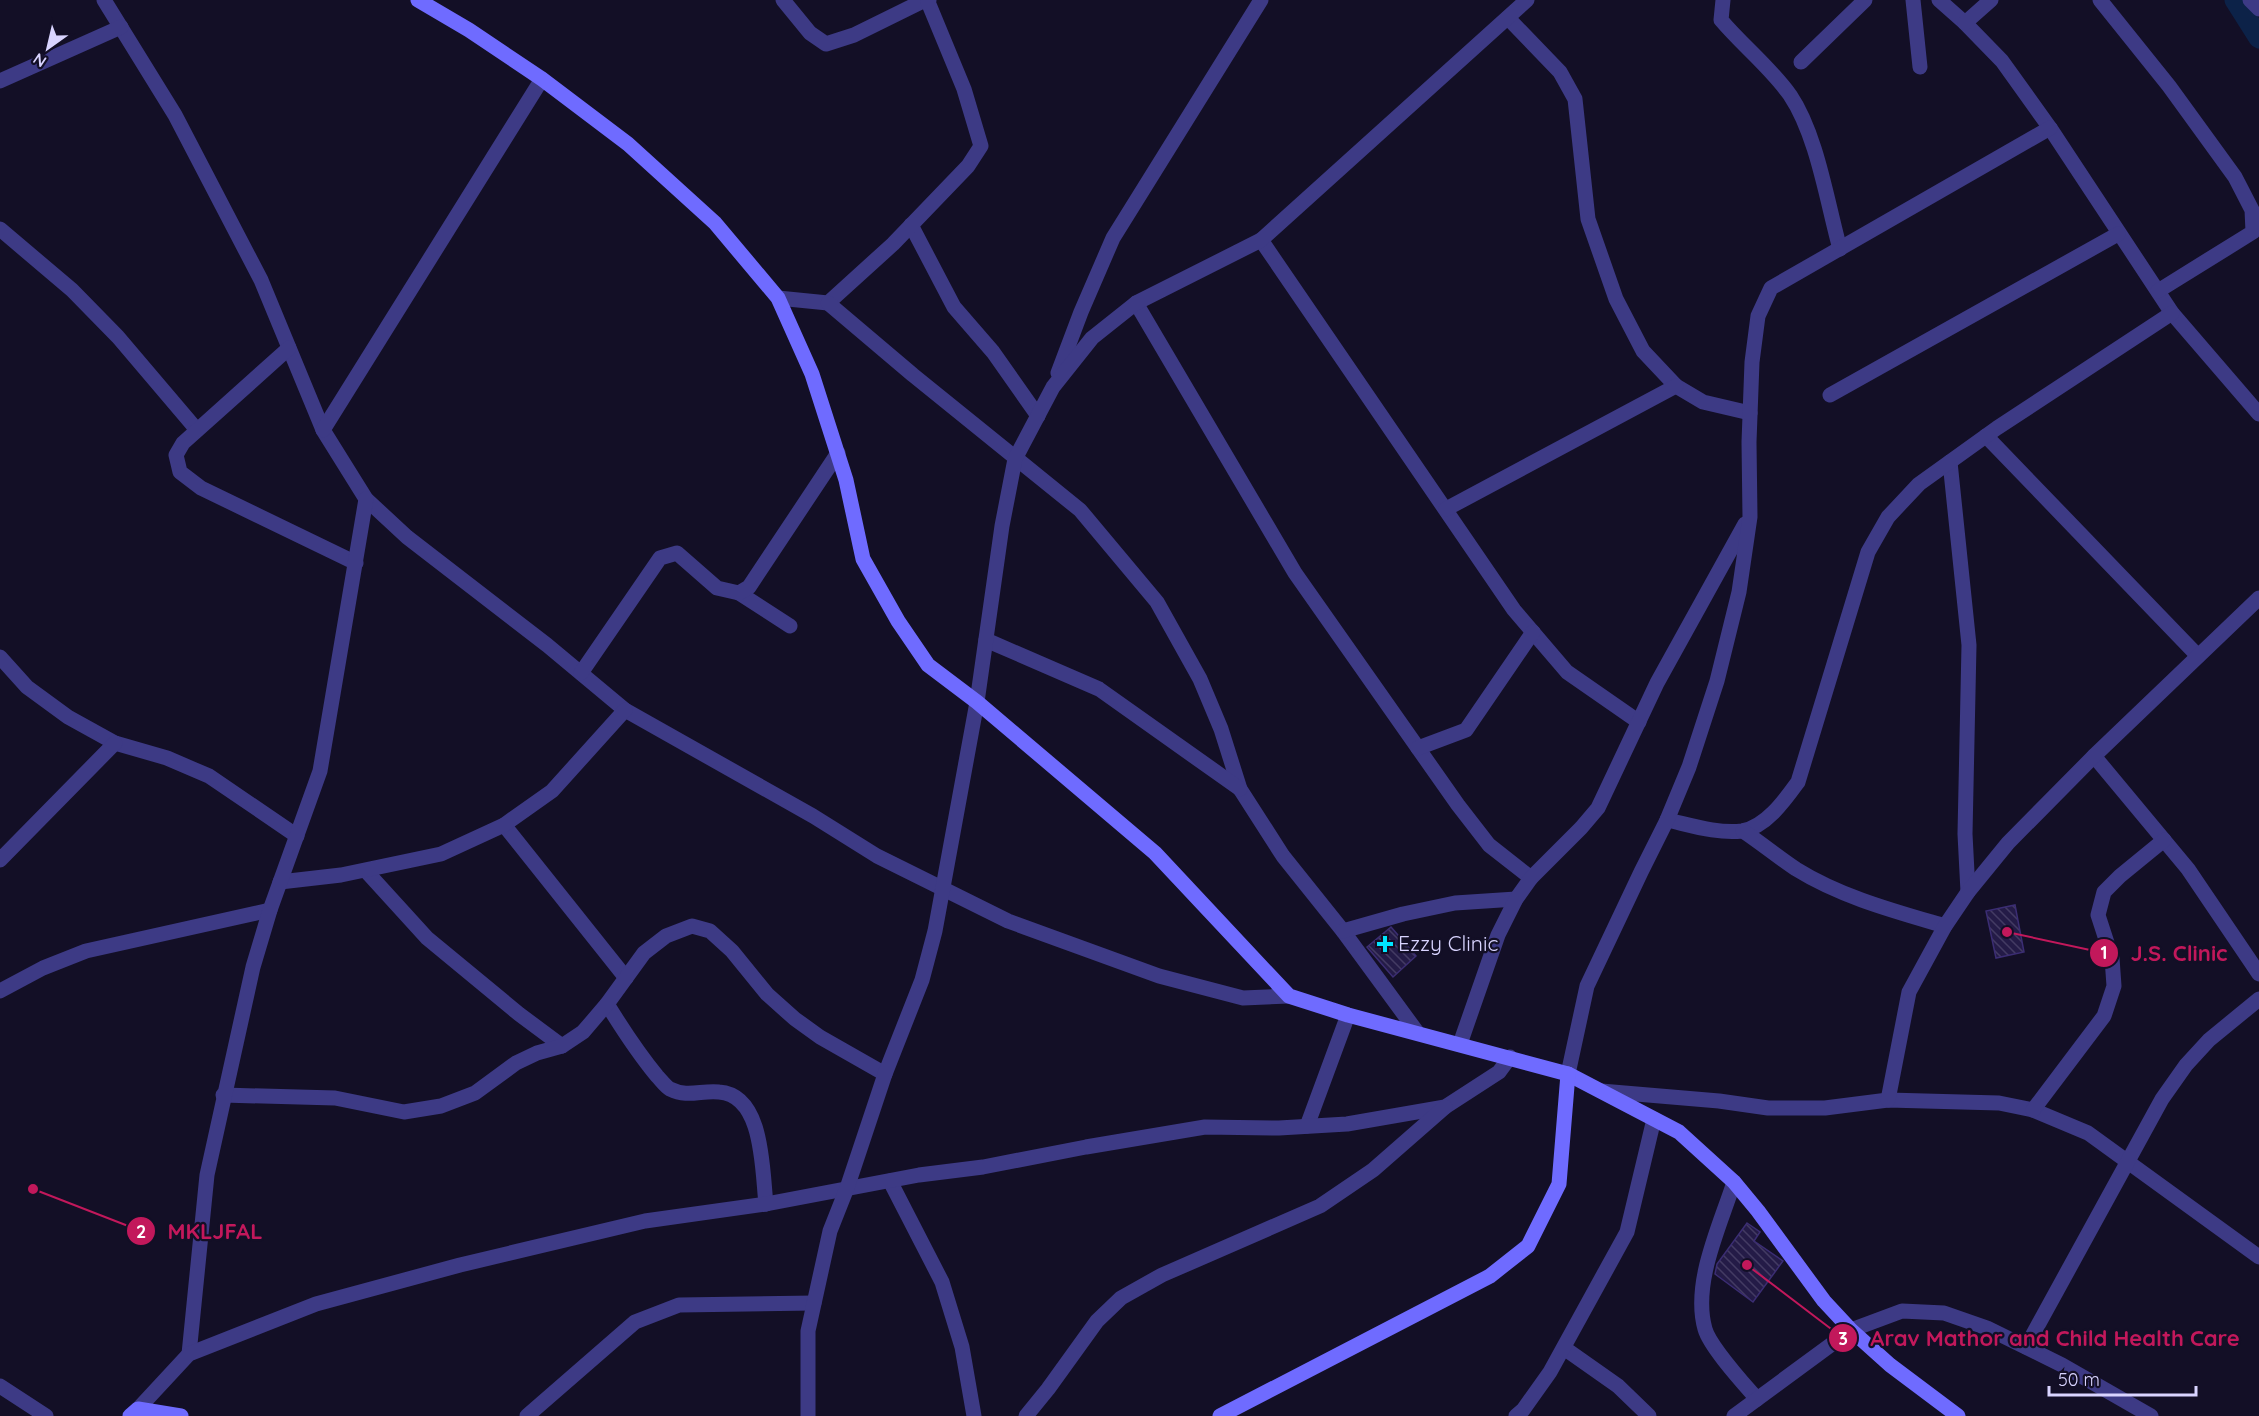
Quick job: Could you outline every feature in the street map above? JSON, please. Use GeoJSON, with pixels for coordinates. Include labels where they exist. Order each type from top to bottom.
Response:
{"type":"FeatureCollection","features":[{"type":"Feature","properties":{"kind":"street"},"geometry":{"type":"LineString","coordinates":[[104,0],[175,115],[261,280],[323,430],[366,499],[407,537],[581,673],[624,710],[813,816],[877,856],[1008,921],[1159,976],[1244,998],[1289,996],[1348,1015],[1568,1074],[1600,1090],[1679,1132],[1734,1182],[1824,1301],[1851,1330],[1890,1365],[1958,1416]]}},
{"type":"Feature","properties":{"kind":"street"},"geometry":{"type":"LineString","coordinates":[[418,0],[469,30],[542,79],[628,144],[715,223],[778,298],[812,374],[838,453],[863,559],[898,621],[928,665],[977,702],[1155,853],[1289,996]]}},
{"type":"Feature","properties":{"kind":"street"},"geometry":{"type":"LineString","coordinates":[[783,0],[810,33],[826,44],[854,35],[927,0],[964,89],[981,146],[968,166],[911,225],[828,303]]}},
{"type":"Feature","properties":{"kind":"street"},"geometry":{"type":"LineString","coordinates":[[808,1416],[808,1331],[830,1231],[847,1188],[885,1074],[922,980],[935,931],[977,702],[1002,526],[1015,459],[1053,387],[1081,312],[1113,238],[1261,0]]}},
{"type":"Feature","properties":{"kind":"street"},"geometry":{"type":"LineString","coordinates":[[1053,387],[1092,338],[1136,303],[1261,240],[1527,0]]}},
{"type":"Feature","properties":{"kind":"street"},"geometry":{"type":"LineString","coordinates":[[1723,0],[1721,20],[1771,71],[1791,97],[1811,138],[1840,249]]}},
{"type":"Feature","properties":{"kind":"street"},"geometry":{"type":"LineString","coordinates":[[1801,62],[1864,0]]}},
{"type":"Feature","properties":{"kind":"street"},"geometry":{"type":"LineString","coordinates":[[1913,0],[1920,67]]}},
{"type":"Feature","properties":{"kind":"street"},"geometry":{"type":"LineString","coordinates":[[1939,0],[2002,61],[2050,128],[2118,234],[2172,312],[2259,414]]}},
{"type":"Feature","properties":{"kind":"street"},"geometry":{"type":"LineString","coordinates":[[1965,23],[1991,0]]}},
{"type":"Feature","properties":{"kind":"street"},"geometry":{"type":"LineString","coordinates":[[2100,0],[2169,86],[2235,177],[2252,210],[2253,232],[2158,291]]}},
{"type":"Feature","properties":{"kind":"street"},"geometry":{"type":"LineString","coordinates":[[2250,0],[2259,9]]}},
{"type":"Feature","properties":{"kind":"street"},"geometry":{"type":"LineString","coordinates":[[1508,18],[1560,72],[1575,99],[1588,219],[1616,299],[1643,351],[1676,386],[1703,402],[1750,412]]}},
{"type":"Feature","properties":{"kind":"street"},"geometry":{"type":"LineString","coordinates":[[0,81],[121,27]]}},
{"type":"Feature","properties":{"kind":"street"},"geometry":{"type":"LineString","coordinates":[[323,430],[542,79]]}},
{"type":"Feature","properties":{"kind":"street"},"geometry":{"type":"LineString","coordinates":[[1220,1416],[1490,1276],[1528,1246],[1559,1184],[1568,1074],[1587,986],[1667,820],[1689,767],[1717,681],[1738,592],[1750,517],[1752,362],[1758,316],[1771,288],[2050,128]]}},
{"type":"Feature","properties":{"kind":"street"},"geometry":{"type":"LineString","coordinates":[[911,225],[954,307],[993,352],[1038,416]]}},
{"type":"Feature","properties":{"kind":"street"},"geometry":{"type":"LineString","coordinates":[[0,229],[72,290],[118,337],[197,430]]}},
{"type":"Feature","properties":{"kind":"street"},"geometry":{"type":"LineString","coordinates":[[1830,395],[2118,234]]}},
{"type":"Feature","properties":{"kind":"street"},"geometry":{"type":"LineString","coordinates":[[1261,240],[1514,610],[1567,672],[1638,722]]}},
{"type":"Feature","properties":{"kind":"street"},"geometry":{"type":"LineString","coordinates":[[778,298],[828,303],[1015,459],[1080,510],[1157,602],[1200,679],[1221,729],[1240,789],[1283,856],[1417,1032]]}},
{"type":"Feature","properties":{"kind":"street"},"geometry":{"type":"LineString","coordinates":[[1136,303],[1295,573],[1489,845],[1531,878]]}},
{"type":"Feature","properties":{"kind":"street"},"geometry":{"type":"LineString","coordinates":[[1667,820],[1714,829],[1743,831],[1765,820],[1782,805],[1798,782],[1868,552],[1888,517],[1919,484],[1986,436],[2172,312]]}},
{"type":"Feature","properties":{"kind":"street"},"geometry":{"type":"LineString","coordinates":[[289,348],[183,443],[176,455],[180,471],[201,489],[356,563]]}},
{"type":"Feature","properties":{"kind":"street"},"geometry":{"type":"LineString","coordinates":[[1446,509],[1676,386]]}},
{"type":"Feature","properties":{"kind":"street"},"geometry":{"type":"LineString","coordinates":[[1986,436],[2198,656]]}},
{"type":"Feature","properties":{"kind":"street"},"geometry":{"type":"LineString","coordinates":[[739,593],[749,587],[838,453]]}},
{"type":"Feature","properties":{"kind":"street"},"geometry":{"type":"LineString","coordinates":[[1950,462],[1969,645],[1965,834],[1968,892]]}},
{"type":"Feature","properties":{"kind":"street"},"geometry":{"type":"LineString","coordinates":[[189,1354],[207,1174],[223,1095],[253,967],[270,910],[320,771],[366,499]]}},
{"type":"Feature","properties":{"kind":"street"},"geometry":{"type":"LineString","coordinates":[[1460,1044],[1498,935],[1516,899],[1531,878],[1598,808],[1638,722],[1750,517]]}},
{"type":"Feature","properties":{"kind":"street"},"geometry":{"type":"LineString","coordinates":[[581,673],[660,558],[677,553],[717,588],[739,593],[790,626]]}},
{"type":"Feature","properties":{"kind":"street"},"geometry":{"type":"LineString","coordinates":[[1888,1100],[1909,992],[1945,926],[1968,892],[2008,843],[2094,756],[2259,598]]}},
{"type":"Feature","properties":{"kind":"street"},"geometry":{"type":"LineString","coordinates":[[1418,748],[1466,730],[1533,632]]}},
{"type":"Feature","properties":{"kind":"street"},"geometry":{"type":"LineString","coordinates":[[986,640],[1099,689],[1240,789]]}},
{"type":"Feature","properties":{"kind":"street"},"geometry":{"type":"LineString","coordinates":[[0,657],[5,674],[69,717],[115,743],[167,758],[209,776],[297,836]]}},
{"type":"Feature","properties":{"kind":"street"},"geometry":{"type":"LineString","coordinates":[[280,882],[366,871],[441,854],[504,825],[552,791],[624,710]]}},
{"type":"Feature","properties":{"kind":"street"},"geometry":{"type":"LineString","coordinates":[[0,860],[115,743]]}},
{"type":"Feature","properties":{"kind":"street"},"geometry":{"type":"LineString","coordinates":[[2094,756],[2188,869],[2258,971]]}},
{"type":"Feature","properties":{"kind":"street"},"geometry":{"type":"LineString","coordinates":[[504,825],[626,978]]}},
{"type":"Feature","properties":{"kind":"street"},"geometry":{"type":"LineString","coordinates":[[1743,831],[1796,869],[1836,889],[1879,906],[1945,926]]}},
{"type":"Feature","properties":{"kind":"street"},"geometry":{"type":"LineString","coordinates":[[2033,1110],[2104,1016],[2114,986],[2112,958],[2098,915],[2104,892],[2164,840]]}},
{"type":"Feature","properties":{"kind":"street"},"geometry":{"type":"LineString","coordinates":[[366,871],[427,938],[519,1014],[562,1046]]}},
{"type":"Feature","properties":{"kind":"street"},"geometry":{"type":"LineString","coordinates":[[1342,931],[1403,914],[1455,903],[1516,899]]}},
{"type":"Feature","properties":{"kind":"street"},"geometry":{"type":"LineString","coordinates":[[0,991],[43,968],[86,951],[270,910]]}},
{"type":"Feature","properties":{"kind":"street"},"geometry":{"type":"LineString","coordinates":[[223,1095],[336,1098],[404,1112],[441,1106],[475,1093],[516,1063],[537,1053],[562,1046],[583,1032],[607,1004],[644,953],[666,936],[692,926],[710,931],[732,951],[768,994],[795,1019],[820,1038],[885,1074]]}},
{"type":"Feature","properties":{"kind":"street"},"geometry":{"type":"LineString","coordinates":[[2026,1347],[2162,1099],[2186,1065],[2209,1040],[2259,999]]}},
{"type":"Feature","properties":{"kind":"street"},"geometry":{"type":"LineString","coordinates":[[607,1004],[636,1051],[669,1089],[693,1095],[715,1091],[731,1093],[741,1100],[751,1114],[759,1150],[766,1204]]}},
{"type":"Feature","properties":{"kind":"street"},"geometry":{"type":"LineString","coordinates":[[1307,1126],[1348,1015]]}},
{"type":"Feature","properties":{"kind":"street"},"geometry":{"type":"LineString","coordinates":[[1026,1416],[1097,1321],[1121,1298],[1162,1275],[1320,1206],[1373,1170],[1445,1107],[1499,1072],[1510,1057]]}},
{"type":"Feature","properties":{"kind":"street"},"geometry":{"type":"LineString","coordinates":[[1600,1090],[1768,1108],[1825,1108],[1888,1100],[1999,1103],[2033,1110],[2088,1133],[2259,1257]]}},
{"type":"Feature","properties":{"kind":"street"},"geometry":{"type":"LineString","coordinates":[[134,1412],[189,1354],[315,1304],[460,1265],[645,1221],[766,1204],[919,1175],[983,1167],[1205,1127],[1279,1128],[1347,1124],[1445,1107]]}},
{"type":"Feature","properties":{"kind":"street"},"geometry":{"type":"LineString","coordinates":[[1516,1416],[1524,1410],[1564,1348],[1627,1232],[1654,1119]]}},
{"type":"Feature","properties":{"kind":"street"},"geometry":{"type":"LineString","coordinates":[[890,1181],[942,1282],[962,1347],[974,1416]]}},
{"type":"Feature","properties":{"kind":"street"},"geometry":{"type":"LineString","coordinates":[[1734,1182],[1704,1272],[1701,1304],[1705,1331],[1757,1399]]}},
{"type":"Feature","properties":{"kind":"street"},"geometry":{"type":"LineString","coordinates":[[527,1416],[635,1322],[679,1305],[814,1303]]}},
{"type":"Feature","properties":{"kind":"street"},"geometry":{"type":"LineString","coordinates":[[1734,1416],[1851,1330],[1902,1311],[1944,1313],[1987,1328],[2062,1365],[2151,1416]]}},
{"type":"Feature","properties":{"kind":"street"},"geometry":{"type":"LineString","coordinates":[[1564,1348],[1618,1386],[1649,1416]]}},
{"type":"Feature","properties":{"kind":"street"},"geometry":{"type":"LineString","coordinates":[[0,1386],[46,1416]]}},
{"type":"Feature","properties":{"kind":"street"},"geometry":{"type":"LineString","coordinates":[[134,1412],[181,1416]]}},
{"type":"Feature","properties":{"kind":"building"},"geometry":{"type":"Polygon","coordinates":[[[2015,905],[2024,952],[1996,958],[1986,911],[2015,905]]]}},
{"type":"Feature","properties":{"kind":"building"},"geometry":{"type":"Polygon","coordinates":[[[1391,927],[1416,956],[1393,977],[1367,947],[1391,927]]]}},
{"type":"Feature","properties":{"kind":"building"},"geometry":{"type":"Polygon","coordinates":[[[1747,1223],[1760,1232],[1754,1241],[1783,1261],[1753,1302],[1715,1274],[1717,1264],[1747,1223]]]}},
{"type":"Feature","properties":{"kind":"waterway"},"geometry":{"type":"LineString","coordinates":[[2235,0],[2259,38]]}},
{"type":"Feature","properties":{"kind":"place","name":"J.S. Clinic"},"geometry":{"type":"Point","coordinates":[2007,932]}},
{"type":"Feature","properties":{"kind":"place","name":"Ezzy Clinic"},"geometry":{"type":"Point","coordinates":[1385,944]}},
{"type":"Feature","properties":{"kind":"place","name":"MKLJFAL"},"geometry":{"type":"Point","coordinates":[33,1189]}},
{"type":"Feature","properties":{"kind":"place","name":"Arav Mathor and Child Health Care"},"geometry":{"type":"Point","coordinates":[1747,1265]}}]}
